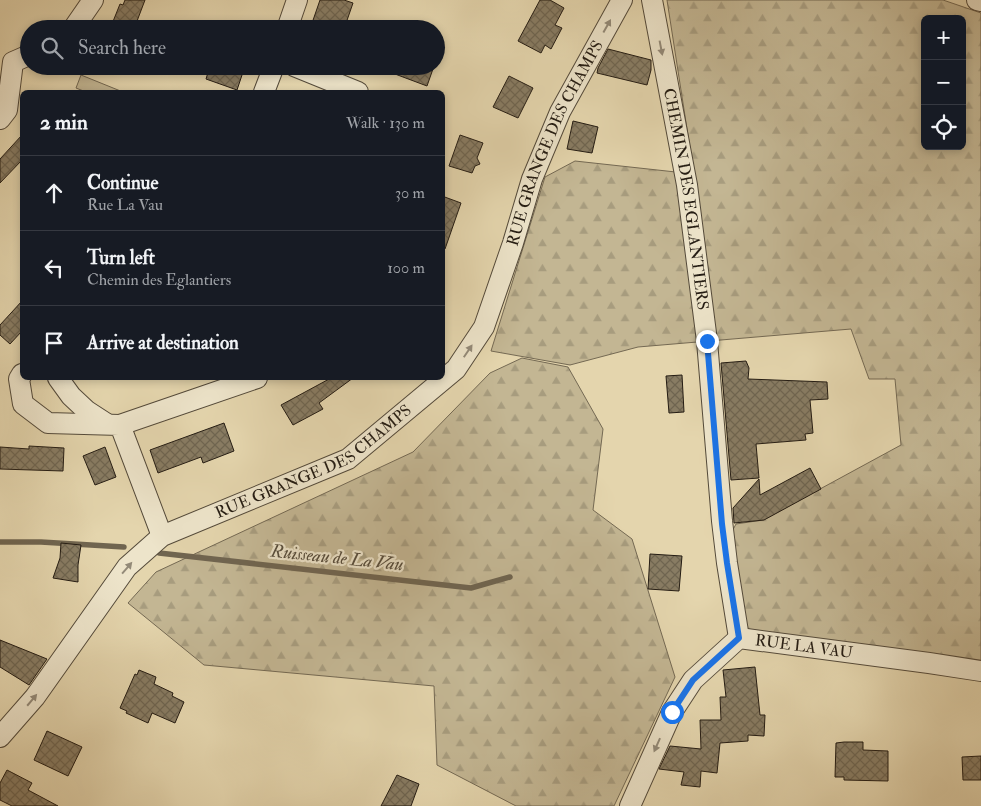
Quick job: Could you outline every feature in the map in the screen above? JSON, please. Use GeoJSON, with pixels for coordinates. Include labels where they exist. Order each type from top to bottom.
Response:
{"type":"FeatureCollection","features":[{"type":"Feature","properties":{"kind":"street"},"geometry":{"type":"LineString","coordinates":[[79,20],[93,0]]}},
{"type":"Feature","properties":{"kind":"street"},"geometry":{"type":"LineString","coordinates":[[290,20],[297,0]]}},
{"type":"Feature","properties":{"kind":"street","name":"RUE GRANGE DES CHAMPS"},"geometry":{"type":"LineString","coordinates":[[445,378],[456,369],[484,327],[513,243],[532,179],[560,112],[622,0]]}},
{"type":"Feature","properties":{"kind":"street","name":"CHEMIN DES EGLANTIERS"},"geometry":{"type":"LineString","coordinates":[[652,0],[687,186],[707,341],[727,563],[739,638]]}},
{"type":"Feature","properties":{"kind":"street"},"geometry":{"type":"LineString","coordinates":[[977,0],[981,1]]}},
{"type":"Feature","properties":{"kind":"street"},"geometry":{"type":"LineString","coordinates":[[0,119],[7,110],[14,60]]}},
{"type":"Feature","properties":{"kind":"street"},"geometry":{"type":"LineString","coordinates":[[265,90],[271,75]]}},
{"type":"Feature","properties":{"kind":"street"},"geometry":{"type":"LineString","coordinates":[[316,75],[353,90]]}},
{"type":"Feature","properties":{"kind":"street"},"geometry":{"type":"LineString","coordinates":[[20,377],[23,404],[48,423],[113,425],[251,380]]}},
{"type":"Feature","properties":{"kind":"street"},"geometry":{"type":"LineString","coordinates":[[59,380],[71,396],[87,411],[113,425],[162,536]]}},
{"type":"Feature","properties":{"kind":"street","name":"RUE GRANGE DES CHAMPS"},"geometry":{"type":"LineString","coordinates":[[0,737],[35,697],[126,567],[162,536],[348,458],[443,380]]}},
{"type":"Feature","properties":{"kind":"street","name":"RUE LA VAU"},"geometry":{"type":"LineString","coordinates":[[630,806],[672,712],[693,680],[739,638],[981,671]]}},
{"type":"Feature","properties":{"kind":"green space"},"geometry":{"type":"Polygon","coordinates":[[[667,0],[943,0],[981,13],[981,678],[734,636],[728,539],[736,524],[763,520],[901,445],[895,379],[869,379],[851,329],[638,347],[570,365],[491,351],[545,177],[575,161],[694,174],[667,0]]]}},
{"type":"Feature","properties":{"kind":"green space"},"geometry":{"type":"Polygon","coordinates":[[[81,75],[118,90],[81,90],[76,88],[81,75]]]}},
{"type":"Feature","properties":{"kind":"green space"},"geometry":{"type":"Polygon","coordinates":[[[522,358],[568,367],[603,429],[593,510],[632,539],[675,677],[614,806],[516,806],[437,765],[434,686],[204,665],[128,603],[156,572],[413,452],[490,373],[522,358]]]}},
{"type":"Feature","properties":{"kind":"building"},"geometry":{"type":"Polygon","coordinates":[[[125,0],[145,0],[137,20],[114,20],[120,4],[123,5],[125,0]]]}},
{"type":"Feature","properties":{"kind":"building"},"geometry":{"type":"Polygon","coordinates":[[[320,0],[344,0],[353,3],[347,20],[313,20],[320,0]]]}},
{"type":"Feature","properties":{"kind":"building"},"geometry":{"type":"Polygon","coordinates":[[[540,0],[550,0],[564,8],[555,25],[562,28],[551,49],[545,45],[541,53],[518,41],[540,0]]]}},
{"type":"Feature","properties":{"kind":"building"},"geometry":{"type":"Polygon","coordinates":[[[608,49],[651,60],[651,70],[647,85],[597,73],[608,49]]]}},
{"type":"Feature","properties":{"kind":"building"},"geometry":{"type":"Polygon","coordinates":[[[207,75],[242,75],[237,90],[206,79],[207,75]]]}},
{"type":"Feature","properties":{"kind":"building"},"geometry":{"type":"Polygon","coordinates":[[[398,75],[431,75],[427,86],[398,75]]]}},
{"type":"Feature","properties":{"kind":"building"},"geometry":{"type":"Polygon","coordinates":[[[509,76],[533,88],[518,118],[493,107],[509,76]]]}},
{"type":"Feature","properties":{"kind":"building"},"geometry":{"type":"Polygon","coordinates":[[[573,121],[598,127],[592,153],[567,149],[573,121]]]}},
{"type":"Feature","properties":{"kind":"building"},"geometry":{"type":"Polygon","coordinates":[[[460,135],[483,143],[477,158],[480,164],[475,166],[472,173],[449,166],[460,135]]]}},
{"type":"Feature","properties":{"kind":"building"},"geometry":{"type":"Polygon","coordinates":[[[20,137],[20,162],[0,183],[0,159],[20,137]]]}},
{"type":"Feature","properties":{"kind":"building"},"geometry":{"type":"Polygon","coordinates":[[[445,197],[461,203],[445,249],[445,197]]]}},
{"type":"Feature","properties":{"kind":"building"},"geometry":{"type":"Polygon","coordinates":[[[20,303],[20,333],[10,344],[0,335],[0,325],[20,303]]]}},
{"type":"Feature","properties":{"kind":"building"},"geometry":{"type":"Polygon","coordinates":[[[746,361],[749,368],[748,379],[827,382],[828,399],[810,400],[813,433],[805,434],[806,440],[756,444],[759,478],[731,480],[721,363],[746,361]]]}},
{"type":"Feature","properties":{"kind":"building"},"geometry":{"type":"Polygon","coordinates":[[[682,375],[684,412],[669,413],[666,376],[682,375]]]}},
{"type":"Feature","properties":{"kind":"building"},"geometry":{"type":"Polygon","coordinates":[[[327,380],[350,380],[319,403],[323,409],[293,425],[281,405],[327,380]]]}},
{"type":"Feature","properties":{"kind":"building"},"geometry":{"type":"Polygon","coordinates":[[[224,423],[234,451],[203,463],[201,457],[158,473],[150,450],[224,423]]]}},
{"type":"Feature","properties":{"kind":"building"},"geometry":{"type":"Polygon","coordinates":[[[29,446],[64,448],[63,471],[0,469],[0,447],[29,449],[29,446]]]}},
{"type":"Feature","properties":{"kind":"building"},"geometry":{"type":"Polygon","coordinates":[[[105,447],[116,477],[95,485],[83,456],[105,447]]]}},
{"type":"Feature","properties":{"kind":"building"},"geometry":{"type":"Polygon","coordinates":[[[810,468],[821,489],[764,520],[734,523],[733,508],[759,479],[760,495],[810,468]]]}},
{"type":"Feature","properties":{"kind":"building"},"geometry":{"type":"Polygon","coordinates":[[[61,543],[81,545],[78,582],[53,578],[60,558],[61,543]]]}},
{"type":"Feature","properties":{"kind":"building"},"geometry":{"type":"Polygon","coordinates":[[[650,554],[682,556],[679,591],[648,589],[650,554]]]}},
{"type":"Feature","properties":{"kind":"building"},"geometry":{"type":"Polygon","coordinates":[[[0,640],[47,659],[29,685],[0,667],[0,640]]]}},
{"type":"Feature","properties":{"kind":"building"},"geometry":{"type":"Polygon","coordinates":[[[755,667],[760,715],[765,715],[764,736],[748,735],[748,741],[720,743],[717,773],[701,771],[700,787],[681,785],[684,772],[659,769],[670,746],[701,749],[700,720],[721,720],[720,697],[726,697],[723,670],[755,667]]]}},
{"type":"Feature","properties":{"kind":"building"},"geometry":{"type":"Polygon","coordinates":[[[139,670],[156,677],[154,684],[173,693],[172,696],[184,702],[175,723],[152,713],[148,723],[126,713],[127,711],[120,708],[135,674],[137,675],[139,670]]]}},
{"type":"Feature","properties":{"kind":"building"},"geometry":{"type":"Polygon","coordinates":[[[47,731],[82,747],[68,776],[34,760],[47,731]]]}},
{"type":"Feature","properties":{"kind":"building"},"geometry":{"type":"Polygon","coordinates":[[[863,742],[863,750],[888,751],[888,781],[844,780],[844,777],[835,777],[836,743],[863,742]]]}},
{"type":"Feature","properties":{"kind":"building"},"geometry":{"type":"Polygon","coordinates":[[[981,756],[981,780],[963,780],[962,757],[981,756]]]}},
{"type":"Feature","properties":{"kind":"building"},"geometry":{"type":"Polygon","coordinates":[[[7,770],[32,783],[28,790],[58,806],[12,806],[0,800],[0,783],[7,770]]]}},
{"type":"Feature","properties":{"kind":"building"},"geometry":{"type":"Polygon","coordinates":[[[397,775],[419,784],[411,806],[381,806],[397,775]]]}},
{"type":"Feature","properties":{"kind":"waterway","name":"Ruisseau de La Vau"},"geometry":{"type":"LineString","coordinates":[[0,542],[41,542],[124,547]]}},
{"type":"Feature","properties":{"kind":"waterway","name":"Ruisseau de La Vau"},"geometry":{"type":"LineString","coordinates":[[159,553],[471,588],[510,577]]}},
{"type":"Feature","properties":{"kind":"route"},"geometry":{"type":"LineString","coordinates":[[672,712],[693,680],[739,638],[722,524],[707,341]]}}]}
